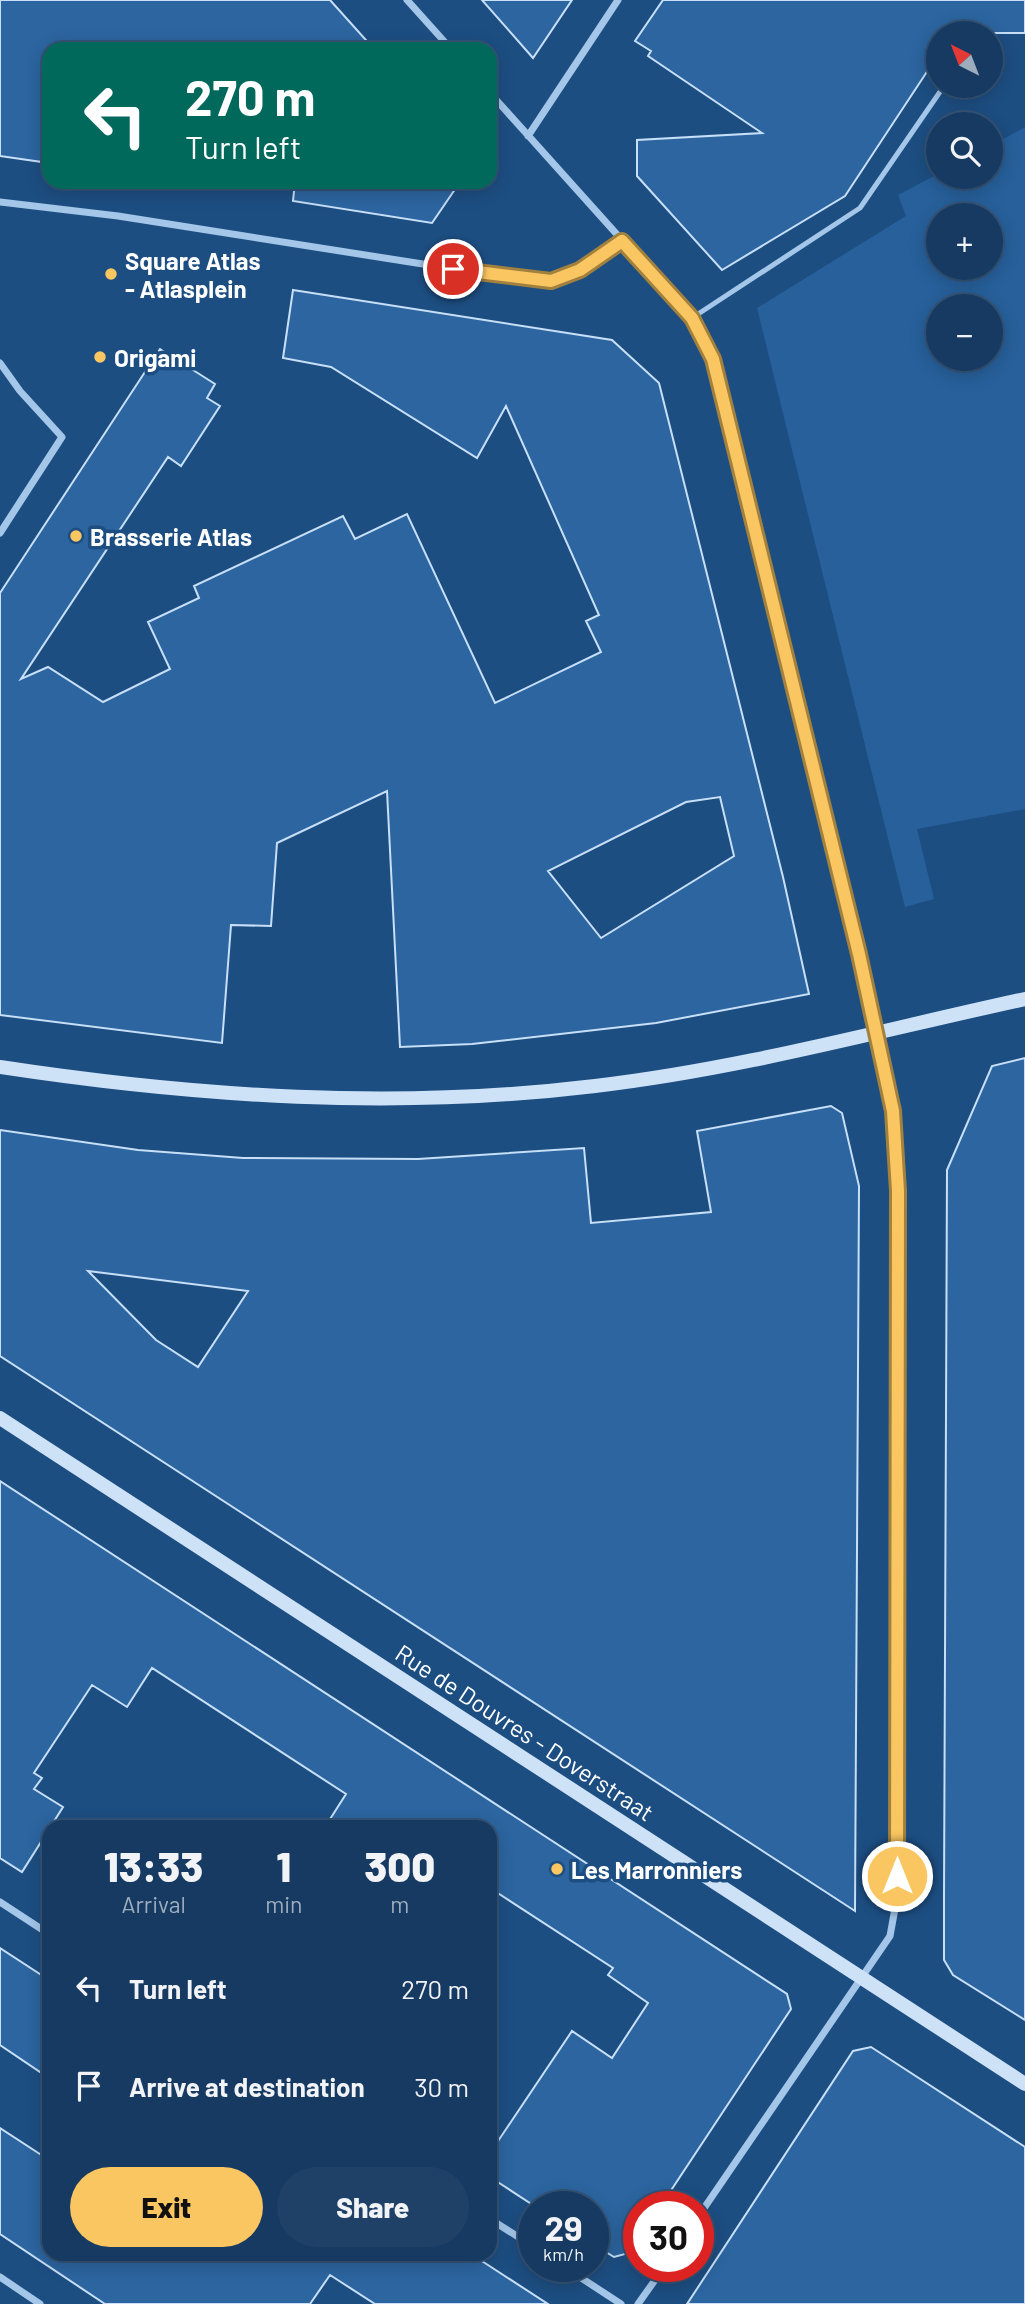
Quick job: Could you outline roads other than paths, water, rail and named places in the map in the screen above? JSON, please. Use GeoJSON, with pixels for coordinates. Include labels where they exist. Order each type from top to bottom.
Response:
{"type":"FeatureCollection","features":[{"type":"Feature","properties":{"kind":"street"},"geometry":{"type":"LineString","coordinates":[[407,0],[445,42]]}},
{"type":"Feature","properties":{"kind":"street"},"geometry":{"type":"LineString","coordinates":[[528,136],[618,0]]}},
{"type":"Feature","properties":{"kind":"street"},"geometry":{"type":"LineString","coordinates":[[497,101],[692,318],[713,359],[844,888],[893,1111],[898,1164],[896,1903],[890,1936],[714,2194]]}},
{"type":"Feature","properties":{"kind":"street"},"geometry":{"type":"LineString","coordinates":[[0,202],[118,216],[429,265],[551,281],[580,270],[622,241]]}},
{"type":"Feature","properties":{"kind":"street"},"geometry":{"type":"LineString","coordinates":[[0,363],[20,391],[62,437],[0,533]]}},
{"type":"Feature","properties":{"kind":"street"},"geometry":{"type":"LineString","coordinates":[[0,1068],[104,1083],[267,1098],[434,1097],[608,1085],[754,1061],[1025,999]]}},
{"type":"Feature","properties":{"kind":"street","name":"Rue de Douvres - Doverstraat"},"geometry":{"type":"LineString","coordinates":[[0,1418],[1025,2084]]}},
{"type":"Feature","properties":{"kind":"street"},"geometry":{"type":"LineString","coordinates":[[0,1902],[42,1929]]}},
{"type":"Feature","properties":{"kind":"street"},"geometry":{"type":"LineString","coordinates":[[497,2224],[518,2237]]}},
{"type":"Feature","properties":{"kind":"street"},"geometry":{"type":"LineString","coordinates":[[0,2277],[40,2304]]}},
{"type":"Feature","properties":{"kind":"street"},"geometry":{"type":"LineString","coordinates":[[587,2282],[621,2304]]}},
{"type":"Feature","properties":{"kind":"street"},"geometry":{"type":"LineString","coordinates":[[638,2304],[653,2282]]}},
{"type":"Feature","properties":{"kind":"lane"},"geometry":{"type":"LineString","coordinates":[[692,318],[860,208],[936,98]]}},
{"type":"Feature","properties":{"kind":"place","name":"Square Atlas - Atlasplein"},"geometry":{"type":"Point","coordinates":[111,274]}},
{"type":"Feature","properties":{"kind":"place","name":"Origami"},"geometry":{"type":"Point","coordinates":[100,357]}},
{"type":"Feature","properties":{"kind":"place","name":"Brasserie Atlas"},"geometry":{"type":"Point","coordinates":[76,536]}},
{"type":"Feature","properties":{"kind":"place","name":"Les Marronniers"},"geometry":{"type":"Point","coordinates":[557,1869]}}]}
